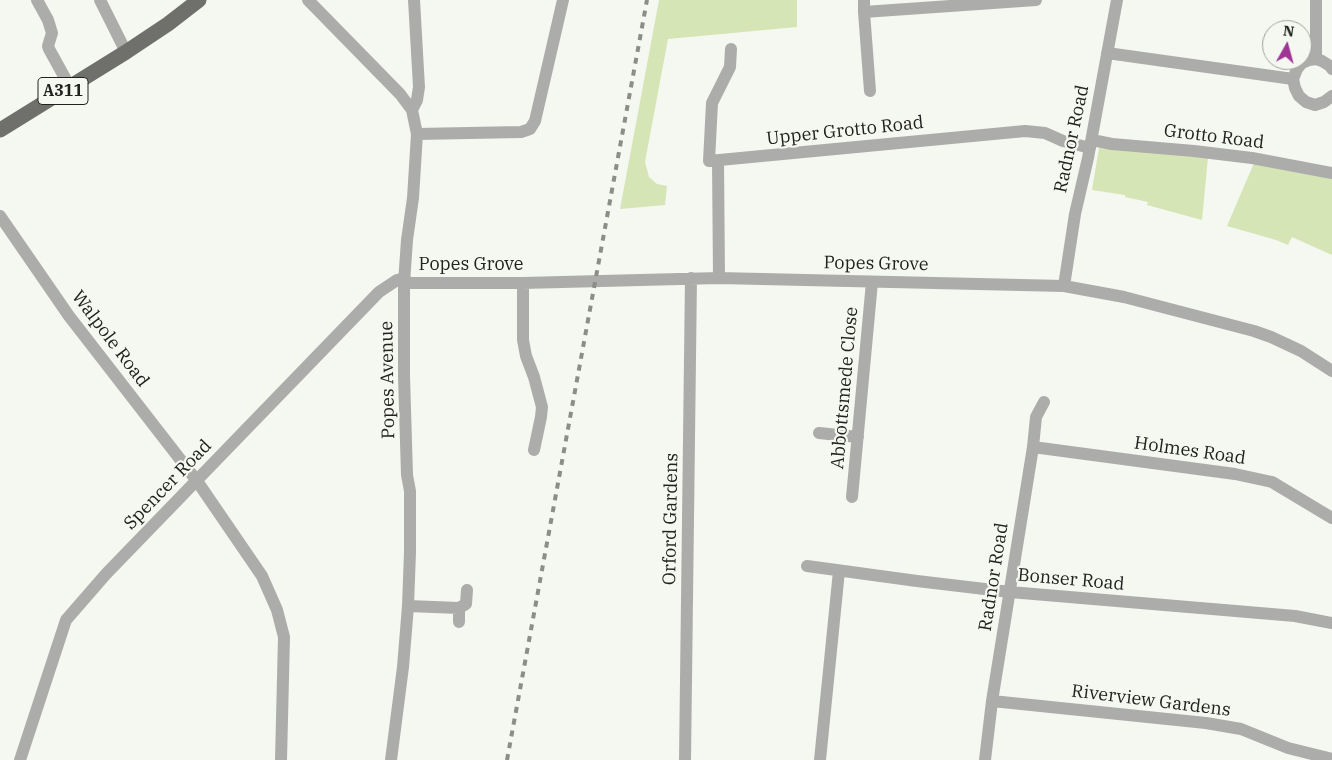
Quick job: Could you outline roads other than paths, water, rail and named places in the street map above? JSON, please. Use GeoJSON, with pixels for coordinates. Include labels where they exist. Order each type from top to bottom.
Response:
{"type":"FeatureCollection","features":[{"type":"Feature","properties":{"kind":"main road","name":"A311"},"geometry":{"type":"LineString","coordinates":[[0,130],[126,52],[168,24],[199,0]]}},
{"type":"Feature","properties":{"kind":"street"},"geometry":{"type":"LineString","coordinates":[[37,0],[48,20],[52,33],[48,46],[49,49],[70,87]]}},
{"type":"Feature","properties":{"kind":"street"},"geometry":{"type":"LineString","coordinates":[[100,0],[126,52]]}},
{"type":"Feature","properties":{"kind":"street"},"geometry":{"type":"LineString","coordinates":[[308,0],[400,94],[412,110]]}},
{"type":"Feature","properties":{"kind":"street","name":"Popes Avenue"},"geometry":{"type":"LineString","coordinates":[[391,760],[403,667],[410,552],[410,500],[407,475],[405,396],[405,280],[407,240],[413,198],[416,134],[412,110],[417,100],[419,87],[414,0]]}},
{"type":"Feature","properties":{"kind":"street"},"geometry":{"type":"LineString","coordinates":[[416,134],[521,132],[530,129],[535,121],[563,0]]}},
{"type":"Feature","properties":{"kind":"street"},"geometry":{"type":"LineString","coordinates":[[870,91],[864,6],[1036,0]]}},
{"type":"Feature","properties":{"kind":"street","name":"Radnor Road"},"geometry":{"type":"LineString","coordinates":[[1064,286],[1075,214],[1091,144],[1117,0]]}},
{"type":"Feature","properties":{"kind":"street"},"geometry":{"type":"LineString","coordinates":[[1316,0],[1316,60]]}},
{"type":"Feature","properties":{"kind":"street"},"geometry":{"type":"LineString","coordinates":[[719,278],[718,161],[709,161],[712,103],[730,67],[732,49]]}},
{"type":"Feature","properties":{"kind":"street"},"geometry":{"type":"LineString","coordinates":[[1108,53],[1294,79]]}},
{"type":"Feature","properties":{"kind":"street"},"geometry":{"type":"LineString","coordinates":[[1332,69],[1322,61],[1309,60],[1302,63],[1297,69],[1294,79],[1295,88],[1299,96],[1306,102],[1315,105],[1324,102],[1332,96]]}},
{"type":"Feature","properties":{"kind":"street","name":"Upper Grotto Road"},"geometry":{"type":"LineString","coordinates":[[718,161],[1025,131],[1045,133],[1063,140],[1091,144]]}},
{"type":"Feature","properties":{"kind":"street","name":"Grotto Road"},"geometry":{"type":"LineString","coordinates":[[1091,144],[1194,151],[1252,158],[1332,173]]}},
{"type":"Feature","properties":{"kind":"street","name":"Walpole Road"},"geometry":{"type":"LineString","coordinates":[[0,216],[70,316],[197,481],[262,576],[277,610],[284,637],[280,760]]}},
{"type":"Feature","properties":{"kind":"street","name":"Orford Gardens"},"geometry":{"type":"LineString","coordinates":[[685,760],[691,278]]}},
{"type":"Feature","properties":{"kind":"street","name":"Popes Grove"},"geometry":{"type":"LineString","coordinates":[[405,280],[523,283],[719,278],[1064,286],[1124,297],[1254,330],[1301,352],[1332,371]]}},
{"type":"Feature","properties":{"kind":"street","name":"Spencer Road"},"geometry":{"type":"LineString","coordinates":[[20,760],[66,620],[106,574],[379,292],[397,280],[405,280]]}},
{"type":"Feature","properties":{"kind":"street","name":"Abbottsmede Close"},"geometry":{"type":"LineString","coordinates":[[852,497],[872,282]]}},
{"type":"Feature","properties":{"kind":"street"},"geometry":{"type":"LineString","coordinates":[[523,283],[523,340],[542,407],[542,417],[534,450]]}},
{"type":"Feature","properties":{"kind":"street","name":"Radnor Road"},"geometry":{"type":"LineString","coordinates":[[986,760],[992,701],[1033,447],[1036,417],[1044,402]]}},
{"type":"Feature","properties":{"kind":"street"},"geometry":{"type":"LineString","coordinates":[[819,433],[858,437]]}},
{"type":"Feature","properties":{"kind":"street","name":"Holmes Road"},"geometry":{"type":"LineString","coordinates":[[1033,447],[1235,474],[1272,482],[1332,518]]}},
{"type":"Feature","properties":{"kind":"street","name":"Bonser Road"},"geometry":{"type":"LineString","coordinates":[[807,566],[1010,592],[1295,616],[1332,623]]}},
{"type":"Feature","properties":{"kind":"street"},"geometry":{"type":"LineString","coordinates":[[820,760],[839,571]]}},
{"type":"Feature","properties":{"kind":"street"},"geometry":{"type":"LineString","coordinates":[[408,606],[458,608],[466,604],[467,590]]}},
{"type":"Feature","properties":{"kind":"street"},"geometry":{"type":"LineString","coordinates":[[458,608],[459,622]]}},
{"type":"Feature","properties":{"kind":"street","name":"Riverview Gardens"},"geometry":{"type":"LineString","coordinates":[[992,701],[1231,727],[1241,729],[1288,748],[1332,758]]}},
{"type":"Feature","properties":{"kind":"railway"},"geometry":{"type":"LineString","coordinates":[[507,760],[647,0]]}}]}
